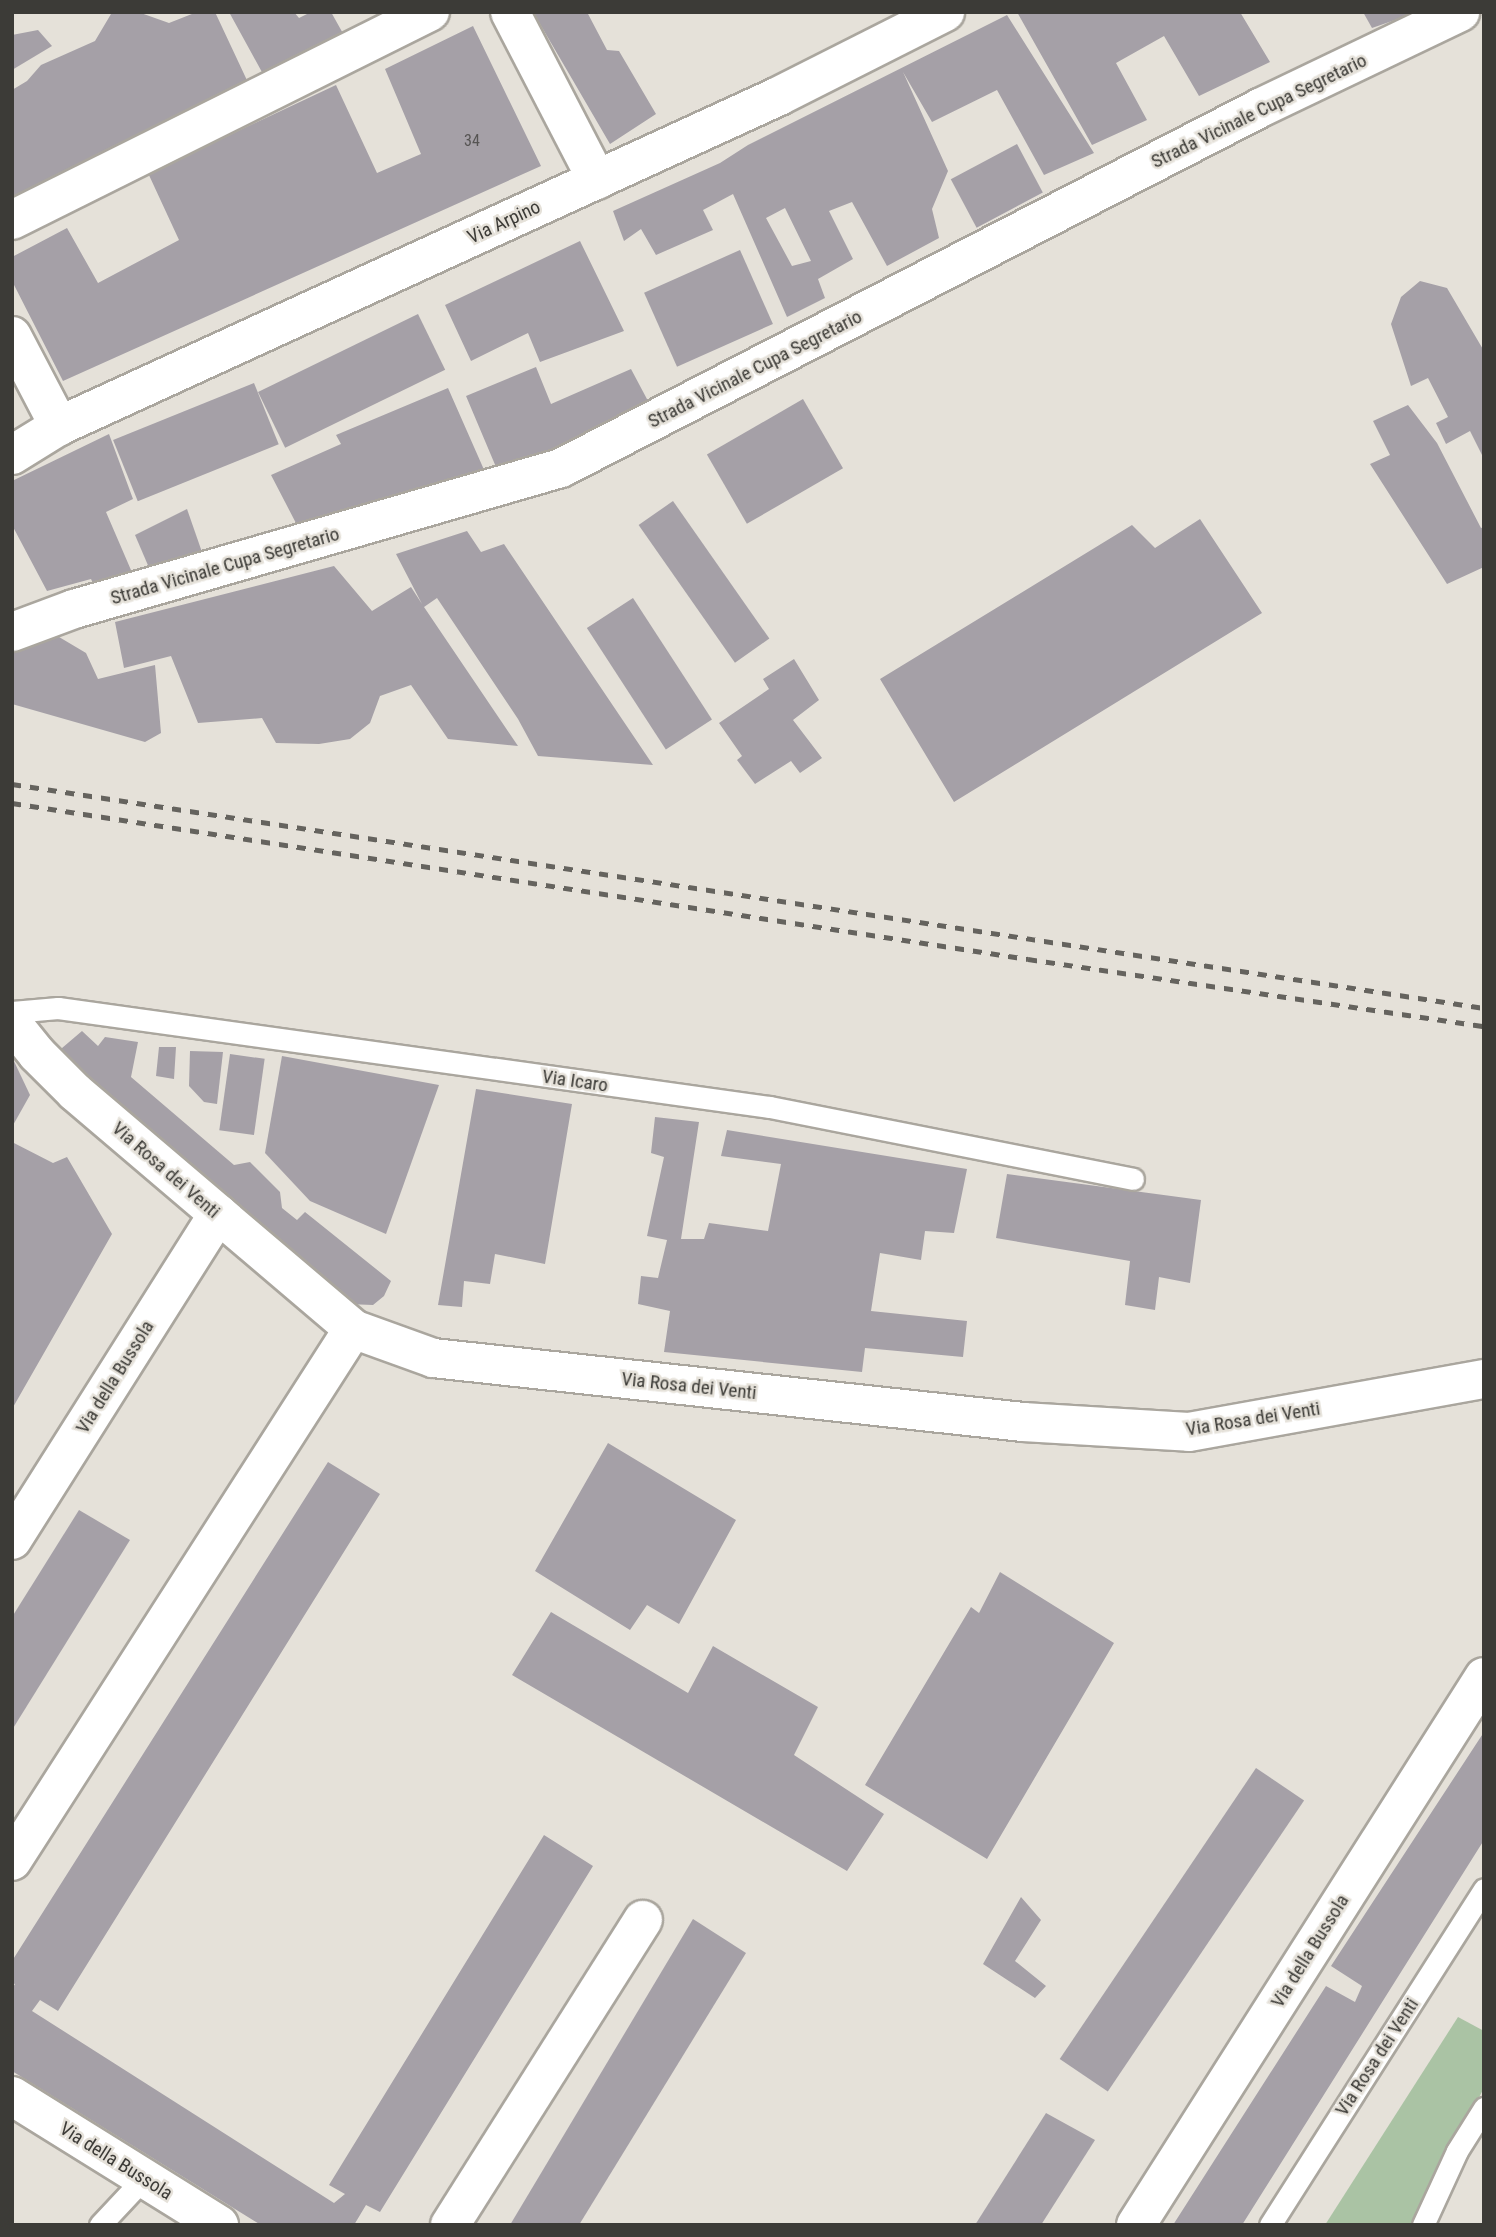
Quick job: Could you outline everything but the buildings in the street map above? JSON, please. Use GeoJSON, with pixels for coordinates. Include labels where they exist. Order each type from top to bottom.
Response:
{"type":"FeatureCollection","features":[{"type":"Feature","properties":{"kind":"street"},"geometry":{"type":"LineString","coordinates":[[12,220],[430,12]]}},
{"type":"Feature","properties":{"kind":"street"},"geometry":{"type":"LineString","coordinates":[[510,12],[597,180]]}},
{"type":"Feature","properties":{"kind":"street","name":"Via Arpino"},"geometry":{"type":"LineString","coordinates":[[12,455],[59,426],[779,96],[945,12]]}},
{"type":"Feature","properties":{"kind":"street","name":"Strada Vicinale Cupa Segretario"},"geometry":{"type":"LineString","coordinates":[[12,632],[74,609],[561,468],[1260,108],[1460,12]]}},
{"type":"Feature","properties":{"kind":"street"},"geometry":{"type":"LineString","coordinates":[[12,336],[59,426]]}},
{"type":"Feature","properties":{"kind":"street","name":"Via Rosa dei Venti"},"geometry":{"type":"LineString","coordinates":[[12,1023],[37,1054],[75,1092],[353,1329],[433,1358],[1023,1422],[1189,1432],[1484,1379]]}},
{"type":"Feature","properties":{"kind":"street","name":"Via della Bussola"},"geometry":{"type":"LineString","coordinates":[[12,1540],[218,1214]]}},
{"type":"Feature","properties":{"kind":"street"},"geometry":{"type":"LineString","coordinates":[[12,1861],[353,1329]]}},
{"type":"Feature","properties":{"kind":"street","name":"Via della Bussola"},"geometry":{"type":"LineString","coordinates":[[1136,2225],[1484,1677]]}},
{"type":"Feature","properties":{"kind":"street"},"geometry":{"type":"LineString","coordinates":[[450,2225],[643,1920]]}},
{"type":"Feature","properties":{"kind":"street","name":"Via della Bussola"},"geometry":{"type":"LineString","coordinates":[[12,2096],[219,2225]]}},
{"type":"Feature","properties":{"kind":"lane","name":"Via Icaro"},"geometry":{"type":"LineString","coordinates":[[12,1012],[58,1009],[770,1107],[1133,1179]]}},
{"type":"Feature","properties":{"kind":"lane","name":"Via Rosa dei Venti"},"geometry":{"type":"LineString","coordinates":[[1270,2225],[1484,1889]]}},
{"type":"Feature","properties":{"kind":"lane"},"geometry":{"type":"LineString","coordinates":[[1423,2225],[1457,2151],[1484,2108]]}},
{"type":"Feature","properties":{"kind":"lane"},"geometry":{"type":"LineString","coordinates":[[100,2225],[144,2178]]}},
{"type":"Feature","properties":{"kind":"green space"},"geometry":{"type":"Polygon","coordinates":[[[1458,2017],[1484,2031],[1484,2088],[1411,2225],[1325,2225],[1458,2017]]]}},
{"type":"Feature","properties":{"kind":"railway"},"geometry":{"type":"LineString","coordinates":[[12,784],[1484,1008]]}},
{"type":"Feature","properties":{"kind":"railway"},"geometry":{"type":"LineString","coordinates":[[12,803],[1484,1026]]}}]}
